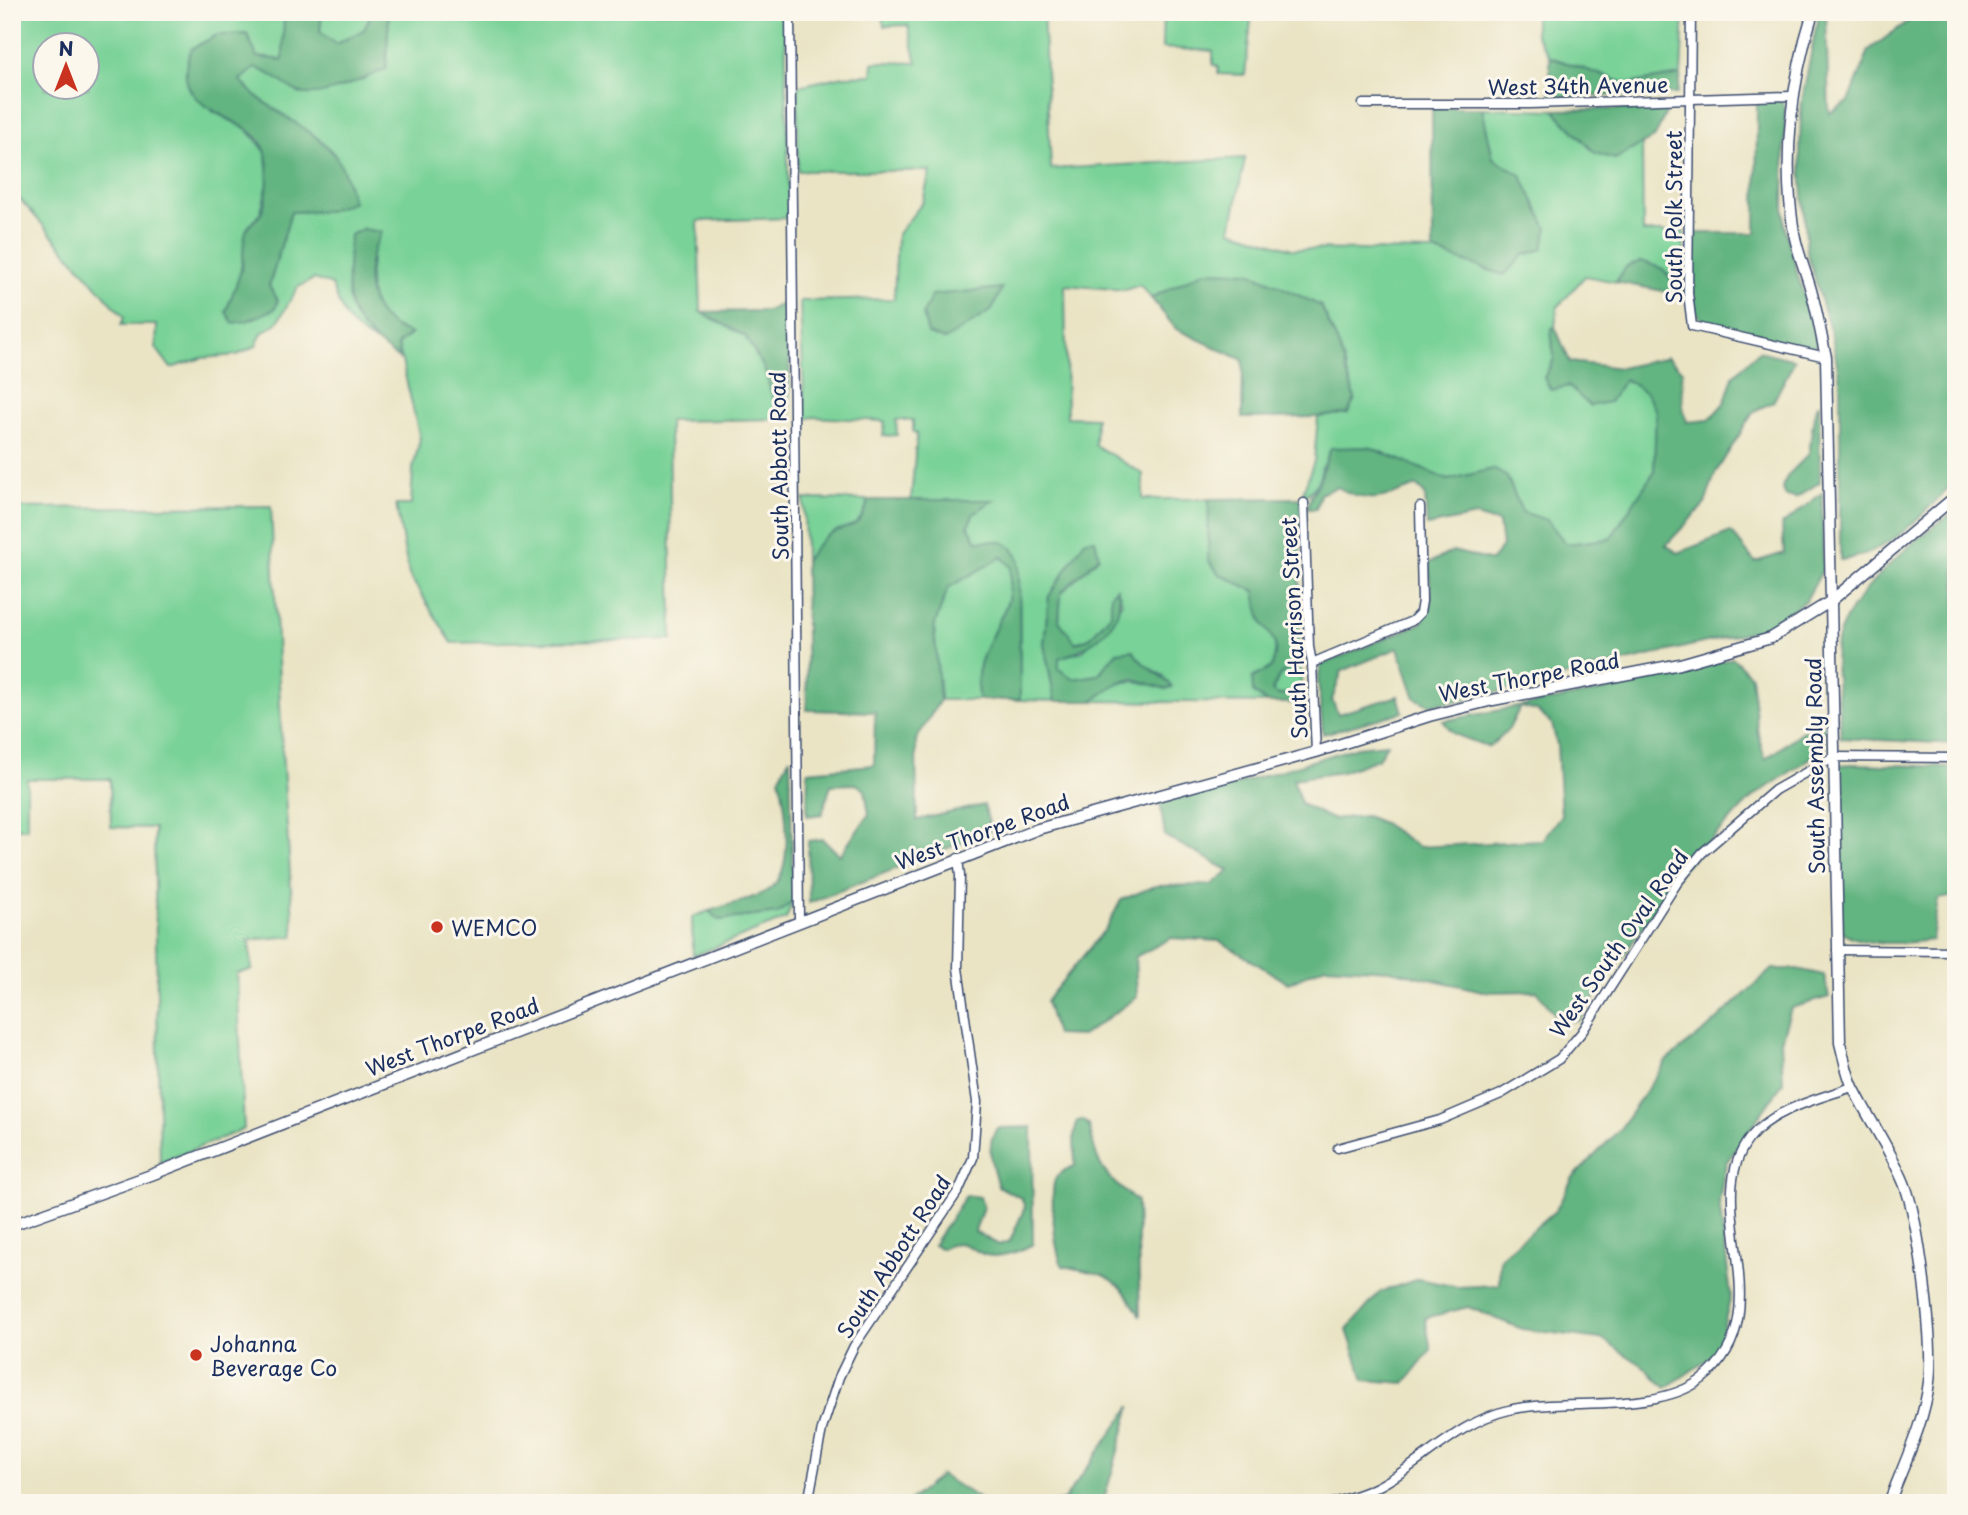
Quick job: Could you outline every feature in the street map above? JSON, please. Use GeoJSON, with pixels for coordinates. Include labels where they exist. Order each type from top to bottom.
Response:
{"type":"FeatureCollection","features":[{"type":"Feature","properties":{"kind":"street","name":"South Abbott Road"},"geometry":{"type":"LineString","coordinates":[[790,12],[799,920]]}},
{"type":"Feature","properties":{"kind":"street","name":"South Polk Street"},"geometry":{"type":"LineString","coordinates":[[1691,12],[1688,280],[1692,326],[1826,357]]}},
{"type":"Feature","properties":{"kind":"street","name":"South Assembly Road"},"geometry":{"type":"LineString","coordinates":[[1813,12],[1800,52],[1792,96],[1791,203],[1799,259],[1812,294],[1826,357],[1840,1043],[1852,1087],[1890,1150],[1905,1187],[1915,1227],[1928,1339],[1929,1381],[1921,1420],[1889,1503]]}},
{"type":"Feature","properties":{"kind":"street","name":"West 34th Avenue"},"geometry":{"type":"LineString","coordinates":[[1363,104],[1690,101],[1792,96]]}},
{"type":"Feature","properties":{"kind":"street","name":"West Thorpe Road"},"geometry":{"type":"LineString","coordinates":[[12,1225],[151,1175],[958,858],[1112,806],[1316,752],[1480,703],[1633,675],[1771,638],[1831,601],[1956,496]]}},
{"type":"Feature","properties":{"kind":"street","name":"South Harrison Street"},"geometry":{"type":"LineString","coordinates":[[1304,503],[1308,647],[1312,663],[1316,752]]}},
{"type":"Feature","properties":{"kind":"street"},"geometry":{"type":"LineString","coordinates":[[1312,663],[1412,621],[1420,613],[1420,507]]}},
{"type":"Feature","properties":{"kind":"street"},"geometry":{"type":"LineString","coordinates":[[1833,757],[1956,758]]}},
{"type":"Feature","properties":{"kind":"street","name":"West South Oval Road"},"geometry":{"type":"LineString","coordinates":[[1338,1148],[1440,1120],[1501,1094],[1559,1059],[1582,1032],[1677,883],[1702,853],[1774,790],[1833,757]]}},
{"type":"Feature","properties":{"kind":"street","name":"South Abbott Road"},"geometry":{"type":"LineString","coordinates":[[808,1503],[822,1429],[839,1377],[854,1346],[959,1190],[973,1158],[977,1102],[958,968],[958,858]]}},
{"type":"Feature","properties":{"kind":"street"},"geometry":{"type":"LineString","coordinates":[[1837,950],[1956,951]]}},
{"type":"Feature","properties":{"kind":"street"},"geometry":{"type":"LineString","coordinates":[[1333,1503],[1378,1486],[1462,1428],[1484,1417],[1512,1409],[1633,1401],[1675,1392],[1702,1379],[1723,1354],[1738,1323],[1741,1289],[1732,1204],[1733,1177],[1749,1139],[1780,1114],[1852,1087]]}},
{"type":"Feature","properties":{"kind":"green space"},"geometry":{"type":"Polygon","coordinates":[[[12,12],[284,12],[283,60],[257,57],[212,111],[247,129],[266,152],[268,184],[260,214],[247,229],[241,268],[278,300],[269,287],[291,212],[328,211],[300,126],[258,99],[240,81],[255,68],[268,71],[300,94],[386,69],[389,12],[785,12],[789,218],[698,221],[701,312],[745,336],[764,368],[779,419],[669,421],[672,639],[452,643],[409,575],[396,505],[411,505],[413,469],[420,439],[398,344],[410,334],[385,320],[372,299],[370,274],[374,245],[363,229],[352,313],[375,342],[347,319],[332,285],[314,279],[298,287],[277,323],[262,333],[256,346],[237,355],[202,358],[171,368],[156,348],[157,325],[121,325],[124,317],[12,190],[12,12]]]}},
{"type":"Feature","properties":{"kind":"green space"},"geometry":{"type":"Polygon","coordinates":[[[284,12],[322,12],[320,32],[336,44],[364,30],[372,12],[389,12],[386,69],[317,94],[298,92],[267,72],[255,68],[240,80],[263,101],[329,149],[343,170],[353,202],[328,211],[291,212],[269,286],[278,300],[275,309],[247,321],[233,323],[226,312],[242,266],[245,233],[261,213],[265,200],[268,176],[266,154],[258,139],[246,128],[200,101],[189,89],[186,72],[191,49],[217,35],[247,34],[257,57],[283,60],[284,12]]]}},
{"type":"Feature","properties":{"kind":"green space"},"geometry":{"type":"Polygon","coordinates":[[[322,12],[372,12],[364,30],[336,44],[320,32],[322,12]]]}},
{"type":"Feature","properties":{"kind":"green space"},"geometry":{"type":"Polygon","coordinates":[[[881,12],[1043,12],[1051,169],[1245,158],[1231,230],[1292,249],[1433,251],[1504,275],[1524,255],[1543,249],[1521,175],[1493,158],[1482,108],[1554,110],[1595,153],[1615,159],[1642,144],[1643,232],[1684,232],[1684,295],[1663,269],[1626,267],[1616,282],[1585,276],[1557,308],[1555,327],[1551,329],[1554,359],[1544,378],[1609,402],[1625,379],[1646,393],[1656,411],[1654,472],[1610,539],[1566,544],[1547,520],[1522,512],[1507,477],[1493,469],[1448,480],[1369,447],[1322,466],[1316,485],[1301,498],[1314,461],[1318,417],[1348,413],[1355,399],[1339,346],[1321,306],[1205,271],[1151,298],[1140,285],[1125,290],[1065,285],[1067,417],[1096,418],[1095,445],[1143,474],[1143,499],[1209,499],[1208,560],[1219,574],[1255,591],[1263,624],[1273,634],[1276,652],[1272,667],[1253,692],[1267,703],[1092,701],[1127,682],[1134,681],[1166,689],[1164,676],[1117,652],[1098,675],[1073,679],[1058,669],[1058,658],[1083,651],[1122,602],[1117,588],[1111,594],[1111,614],[1090,638],[1075,643],[1059,621],[1061,593],[1099,557],[1049,596],[1044,644],[1055,701],[1020,700],[1019,559],[977,541],[968,526],[974,513],[993,500],[911,500],[917,433],[913,432],[913,420],[896,420],[897,435],[883,436],[885,422],[882,421],[813,417],[805,419],[800,301],[894,299],[897,235],[923,202],[930,171],[798,171],[798,86],[843,76],[872,75],[873,63],[877,62],[917,63],[908,25],[884,26],[881,12]]]}},
{"type":"Feature","properties":{"kind":"green space"},"geometry":{"type":"Polygon","coordinates":[[[1163,12],[1252,12],[1245,75],[1218,74],[1218,66],[1213,65],[1213,51],[1162,48],[1163,12]]]}},
{"type":"Feature","properties":{"kind":"green space"},"geometry":{"type":"Polygon","coordinates":[[[1535,12],[1684,12],[1681,75],[1627,84],[1550,57],[1535,34],[1535,12]]]}},
{"type":"Feature","properties":{"kind":"green space"},"geometry":{"type":"Polygon","coordinates":[[[1819,12],[1826,12],[1829,113],[1849,102],[1869,50],[1921,12],[1956,12],[1956,480],[1918,519],[1890,541],[1858,557],[1840,560],[1840,380],[1832,337],[1807,252],[1800,154],[1801,105],[1819,12]]]}},
{"type":"Feature","properties":{"kind":"green space"},"geometry":{"type":"Polygon","coordinates":[[[1550,57],[1627,84],[1681,75],[1677,94],[1550,97],[1550,57]]]}},
{"type":"Feature","properties":{"kind":"green space"},"geometry":{"type":"Polygon","coordinates":[[[1757,101],[1782,101],[1785,108],[1784,224],[1817,344],[1811,349],[1709,326],[1695,309],[1692,297],[1691,233],[1756,233],[1757,101]]]}},
{"type":"Feature","properties":{"kind":"green space"},"geometry":{"type":"Polygon","coordinates":[[[1432,108],[1482,108],[1493,158],[1521,175],[1547,228],[1543,249],[1524,255],[1504,275],[1433,251],[1432,108]]]}},
{"type":"Feature","properties":{"kind":"green space"},"geometry":{"type":"Polygon","coordinates":[[[1668,108],[1655,137],[1615,159],[1595,153],[1554,110],[1668,108]]]}},
{"type":"Feature","properties":{"kind":"green space"},"geometry":{"type":"Polygon","coordinates":[[[363,229],[382,232],[370,262],[368,277],[375,305],[383,317],[395,327],[411,334],[398,344],[399,359],[365,331],[350,306],[350,235],[363,229]]]}},
{"type":"Feature","properties":{"kind":"green space"},"geometry":{"type":"Polygon","coordinates":[[[1642,261],[1663,269],[1684,295],[1616,282],[1626,267],[1642,261]]]}},
{"type":"Feature","properties":{"kind":"green space"},"geometry":{"type":"Polygon","coordinates":[[[1205,271],[1250,272],[1321,306],[1339,346],[1355,399],[1348,413],[1317,417],[1242,418],[1243,360],[1176,329],[1151,298],[1205,271]]]}},
{"type":"Feature","properties":{"kind":"green space"},"geometry":{"type":"Polygon","coordinates":[[[1002,288],[992,310],[945,340],[928,334],[923,314],[932,295],[1002,288]]]}},
{"type":"Feature","properties":{"kind":"green space"},"geometry":{"type":"Polygon","coordinates":[[[789,301],[790,419],[779,419],[764,368],[745,336],[701,312],[767,311],[789,301]]]}},
{"type":"Feature","properties":{"kind":"green space"},"geometry":{"type":"Polygon","coordinates":[[[1555,327],[1570,362],[1621,368],[1667,357],[1682,370],[1683,408],[1687,422],[1709,420],[1725,402],[1733,376],[1759,351],[1795,360],[1773,402],[1754,411],[1715,474],[1705,504],[1666,545],[1678,553],[1731,532],[1755,562],[1784,553],[1782,525],[1822,493],[1823,569],[1806,600],[1769,627],[1473,698],[1429,705],[1415,698],[1398,648],[1342,671],[1332,700],[1338,714],[1398,696],[1403,712],[1323,734],[1318,680],[1321,665],[1422,623],[1431,601],[1429,563],[1453,551],[1492,561],[1502,546],[1499,523],[1476,516],[1427,526],[1425,494],[1417,486],[1377,498],[1359,497],[1337,487],[1320,494],[1316,509],[1307,509],[1331,448],[1369,447],[1448,480],[1493,469],[1507,477],[1522,512],[1547,520],[1566,544],[1610,539],[1654,472],[1656,411],[1646,393],[1625,379],[1609,402],[1590,406],[1568,386],[1551,390],[1544,378],[1554,359],[1551,329],[1555,327]]]}},
{"type":"Feature","properties":{"kind":"green space"},"geometry":{"type":"Polygon","coordinates":[[[1819,403],[1820,482],[1796,498],[1786,496],[1782,487],[1788,475],[1809,454],[1814,415],[1819,403]]]}},
{"type":"Feature","properties":{"kind":"green space"},"geometry":{"type":"Polygon","coordinates":[[[1301,498],[1299,661],[1279,676],[1272,691],[1278,695],[1302,691],[1307,703],[1267,703],[1253,692],[1252,678],[1272,667],[1274,640],[1260,618],[1255,591],[1219,574],[1208,559],[1209,499],[1301,498]]]}},
{"type":"Feature","properties":{"kind":"green space"},"geometry":{"type":"Polygon","coordinates":[[[804,499],[869,500],[857,522],[825,537],[805,561],[804,499]]]}},
{"type":"Feature","properties":{"kind":"green space"},"geometry":{"type":"Polygon","coordinates":[[[869,500],[994,500],[974,513],[968,526],[977,541],[1007,544],[1019,559],[1020,700],[979,700],[977,687],[981,663],[1009,597],[1011,567],[1002,557],[948,588],[934,627],[940,700],[916,740],[917,820],[984,805],[991,831],[809,903],[808,841],[822,839],[840,855],[869,814],[865,790],[856,784],[831,785],[822,814],[807,816],[808,771],[874,765],[875,712],[807,710],[805,561],[825,537],[857,522],[869,500]]]}},
{"type":"Feature","properties":{"kind":"green space"},"geometry":{"type":"Polygon","coordinates":[[[271,506],[294,936],[249,940],[252,970],[237,973],[244,1129],[160,1163],[154,828],[111,827],[110,779],[27,779],[27,828],[12,828],[12,508],[271,506]]]}},
{"type":"Feature","properties":{"kind":"green space"},"geometry":{"type":"Polygon","coordinates":[[[1956,511],[1956,744],[1841,738],[1835,662],[1837,641],[1843,623],[1854,605],[1886,568],[1923,535],[1956,511]]]}},
{"type":"Feature","properties":{"kind":"green space"},"geometry":{"type":"Polygon","coordinates":[[[1095,539],[1099,557],[1061,593],[1059,621],[1076,643],[1090,638],[1111,614],[1111,594],[1117,588],[1117,613],[1112,624],[1094,641],[1059,658],[1059,669],[1073,679],[1098,675],[1117,652],[1133,650],[1141,661],[1172,687],[1166,689],[1134,679],[1119,682],[1092,701],[1055,701],[1044,644],[1049,596],[1085,540],[1095,539]]]}},
{"type":"Feature","properties":{"kind":"green space"},"geometry":{"type":"Polygon","coordinates":[[[1002,557],[1011,567],[1009,597],[981,663],[977,687],[979,700],[940,700],[934,627],[948,587],[1002,557]]]}},
{"type":"Feature","properties":{"kind":"green space"},"geometry":{"type":"Polygon","coordinates":[[[1733,658],[1751,676],[1758,734],[1765,759],[1801,732],[1824,722],[1825,748],[1753,797],[1683,868],[1579,1021],[1559,1020],[1537,991],[1487,992],[1390,970],[1325,966],[1288,983],[1220,941],[1171,938],[1135,957],[1137,997],[1082,1036],[1056,1035],[1046,1001],[1107,927],[1121,900],[1155,886],[1211,885],[1230,871],[1165,836],[1160,803],[1237,784],[1357,747],[1387,744],[1378,759],[1342,772],[1293,779],[1301,804],[1332,819],[1366,816],[1383,823],[1419,847],[1542,840],[1561,815],[1557,745],[1552,724],[1537,711],[1520,707],[1509,729],[1489,747],[1454,734],[1443,721],[1607,690],[1733,658]]]}},
{"type":"Feature","properties":{"kind":"green space"},"geometry":{"type":"Polygon","coordinates":[[[1299,661],[1302,691],[1278,695],[1272,691],[1279,676],[1299,661]]]}},
{"type":"Feature","properties":{"kind":"green space"},"geometry":{"type":"Polygon","coordinates":[[[790,757],[793,901],[778,913],[719,920],[709,911],[758,895],[771,888],[779,879],[787,836],[779,778],[790,757]]]}},
{"type":"Feature","properties":{"kind":"green space"},"geometry":{"type":"Polygon","coordinates":[[[1837,765],[1956,767],[1956,896],[1938,899],[1932,940],[1873,942],[1841,931],[1837,765]]]}},
{"type":"Feature","properties":{"kind":"green space"},"geometry":{"type":"Polygon","coordinates":[[[793,901],[786,919],[693,956],[692,917],[709,911],[719,920],[778,913],[793,901]]]}},
{"type":"Feature","properties":{"kind":"green space"},"geometry":{"type":"Polygon","coordinates":[[[1772,969],[1797,969],[1824,975],[1829,997],[1791,1008],[1781,1041],[1783,1083],[1726,1163],[1719,1201],[1731,1296],[1717,1353],[1666,1388],[1642,1365],[1601,1339],[1522,1329],[1468,1307],[1425,1318],[1431,1350],[1405,1383],[1364,1380],[1347,1330],[1380,1292],[1418,1279],[1458,1287],[1499,1285],[1500,1258],[1556,1210],[1572,1179],[1620,1129],[1667,1060],[1707,1029],[1772,969]]]}},
{"type":"Feature","properties":{"kind":"green space"},"geometry":{"type":"Polygon","coordinates":[[[1082,1120],[1089,1125],[1095,1152],[1103,1169],[1137,1201],[1140,1317],[1118,1285],[1102,1275],[1063,1266],[1057,1250],[1054,1183],[1059,1174],[1075,1166],[1074,1135],[1077,1121],[1082,1120]]]}},
{"type":"Feature","properties":{"kind":"green space"},"geometry":{"type":"Polygon","coordinates":[[[1032,1127],[1033,1244],[1015,1252],[995,1256],[983,1254],[959,1243],[942,1249],[933,1245],[966,1195],[980,1197],[983,1207],[975,1232],[999,1245],[1010,1241],[1025,1207],[1021,1198],[998,1186],[992,1164],[991,1142],[997,1128],[1032,1127]]]}},
{"type":"Feature","properties":{"kind":"green space"},"geometry":{"type":"Polygon","coordinates":[[[1131,1406],[1103,1503],[1052,1503],[1064,1500],[1131,1406]]]}},
{"type":"Feature","properties":{"kind":"green space"},"geometry":{"type":"Polygon","coordinates":[[[941,1475],[986,1503],[907,1503],[941,1475]]]}},
{"type":"Feature","properties":{"kind":"place","name":"WEMCO"},"geometry":{"type":"Point","coordinates":[437,927]}},
{"type":"Feature","properties":{"kind":"place","name":"Johanna Beverage Co"},"geometry":{"type":"Point","coordinates":[196,1355]}}]}
